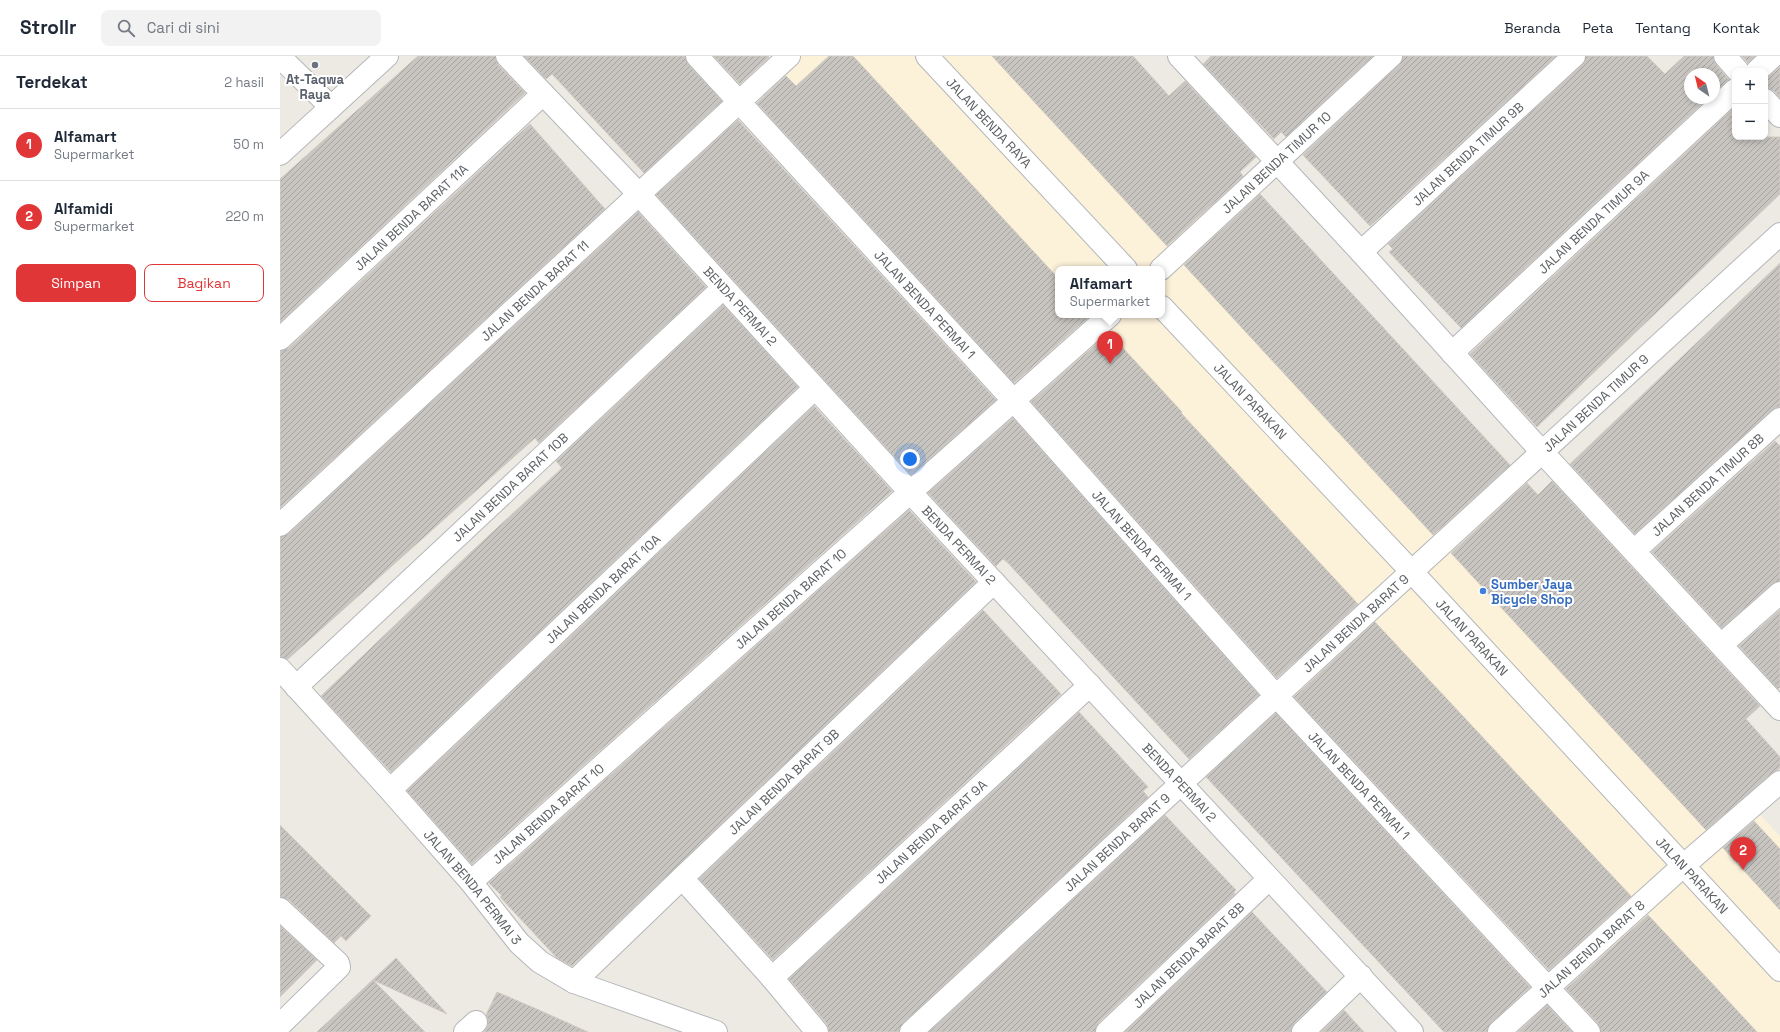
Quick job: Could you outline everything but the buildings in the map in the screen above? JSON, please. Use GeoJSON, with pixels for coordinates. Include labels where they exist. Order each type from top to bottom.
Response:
{"type":"FeatureCollection","features":[{"type":"Feature","properties":{"kind":"street"},"geometry":{"type":"LineString","coordinates":[[280,154],[387,56]]}},
{"type":"Feature","properties":{"kind":"street","name":"BENDA PERMAI 2"},"geometry":{"type":"LineString","coordinates":[[507,56],[639,195],[910,492],[1412,1032]]}},
{"type":"Feature","properties":{"kind":"street","name":"JALAN BENDA PERMAI 1"},"geometry":{"type":"LineString","coordinates":[[697,56],[1014,401],[1276,695],[1590,1032]]}},
{"type":"Feature","properties":{"kind":"street","name":"JALAN BENDA BARAT 11"},"geometry":{"type":"LineString","coordinates":[[280,525],[789,56]]}},
{"type":"Feature","properties":{"kind":"street","name":"JALAN BENDA RAYA"},"geometry":{"type":"LineString","coordinates":[[927,56],[1123,266]]}},
{"type":"Feature","properties":{"kind":"street"},"geometry":{"type":"LineString","coordinates":[[1179,56],[1780,709]]}},
{"type":"Feature","properties":{"kind":"street","name":"JALAN BENDA TIMUR 10"},"geometry":{"type":"LineString","coordinates":[[1164,266],[1391,56]]}},
{"type":"Feature","properties":{"kind":"street","name":"JALAN BENDA TIMUR 9B"},"geometry":{"type":"LineString","coordinates":[[1361,252],[1574,56]]}},
{"type":"Feature","properties":{"kind":"street"},"geometry":{"type":"LineString","coordinates":[[1725,56],[1735,68]]}},
{"type":"Feature","properties":{"kind":"street"},"geometry":{"type":"LineString","coordinates":[[1760,68],[1773,56]]}},
{"type":"Feature","properties":{"kind":"street"},"geometry":{"type":"LineString","coordinates":[[280,58],[331,107]]}},
{"type":"Feature","properties":{"kind":"street","name":"JALAN BENDA TIMUR 9A"},"geometry":{"type":"LineString","coordinates":[[1452,353],[1732,93]]}},
{"type":"Feature","properties":{"kind":"street","name":"JALAN BENDA BARAT 11A"},"geometry":{"type":"LineString","coordinates":[[280,340],[543,94]]}},
{"type":"Feature","properties":{"kind":"street"},"geometry":{"type":"LineString","coordinates":[[1768,103],[1780,116]]}},
{"type":"Feature","properties":{"kind":"street","name":"JALAN BENDA TIMUR 9"},"geometry":{"type":"LineString","coordinates":[[1412,572],[1780,234]]}},
{"type":"Feature","properties":{"kind":"street","name":"JALAN BENDA BARAT 10B"},"geometry":{"type":"LineString","coordinates":[[296,687],[724,288]]}},
{"type":"Feature","properties":{"kind":"street","name":"JALAN PARAKAN"},"geometry":{"type":"LineString","coordinates":[[1165,310],[1412,572],[1780,970]]}},
{"type":"Feature","properties":{"kind":"street","name":"JALAN BENDA BARAT 10"},"geometry":{"type":"LineString","coordinates":[[471,882],[1107,318]]}},
{"type":"Feature","properties":{"kind":"street","name":"JALAN BENDA BARAT 10A"},"geometry":{"type":"LineString","coordinates":[[390,790],[815,388]]}},
{"type":"Feature","properties":{"kind":"street","name":"JALAN BENDA TIMUR 8B"},"geometry":{"type":"LineString","coordinates":[[1634,550],[1780,419]]}},
{"type":"Feature","properties":{"kind":"street","name":"JALAN BENDA BARAT 9"},"geometry":{"type":"LineString","coordinates":[[911,1032],[1180,783],[1412,572]]}},
{"type":"Feature","properties":{"kind":"street","name":"JALAN BENDA BARAT 9B"},"geometry":{"type":"LineString","coordinates":[[574,982],[994,582]]}},
{"type":"Feature","properties":{"kind":"street"},"geometry":{"type":"LineString","coordinates":[[1721,645],[1780,593]]}},
{"type":"Feature","properties":{"kind":"street","name":"JALAN BENDA PERMAI 3"},"geometry":{"type":"LineString","coordinates":[[280,669],[471,882],[519,943],[540,962],[574,982],[716,1032]]}},
{"type":"Feature","properties":{"kind":"street","name":"JALAN BENDA BARAT 9A"},"geometry":{"type":"LineString","coordinates":[[772,978],[1090,685]]}},
{"type":"Feature","properties":{"kind":"street","name":"JALAN BENDA BARAT 8"},"geometry":{"type":"LineString","coordinates":[[1499,1032],[1683,866],[1780,782]]}},
{"type":"Feature","properties":{"kind":"street"},"geometry":{"type":"LineString","coordinates":[[682,878],[772,978],[817,1032]]}},
{"type":"Feature","properties":{"kind":"street","name":"JALAN BENDA BARAT 8B"},"geometry":{"type":"LineString","coordinates":[[1107,1032],[1269,879]]}},
{"type":"Feature","properties":{"kind":"street"},"geometry":{"type":"LineString","coordinates":[[280,909],[338,963],[339,967],[280,1025]]}},
{"type":"Feature","properties":{"kind":"street"},"geometry":{"type":"LineString","coordinates":[[1303,1032],[1361,976]]}},
{"type":"Feature","properties":{"kind":"shaded area"},"geometry":{"type":"Polygon","coordinates":[[[768,56],[1071,56],[1204,206],[1473,489],[1737,790],[1780,836],[1780,1032],[1683,1032],[1590,927],[1313,639],[768,56]]]}},
{"type":"Feature","properties":{"kind":"place","name":"At-Taqwa Raya"},"geometry":{"type":"Point","coordinates":[315,65]}},
{"type":"Feature","properties":{"kind":"place","name":"Alfamart"},"geometry":{"type":"Point","coordinates":[1110,364]}},
{"type":"Feature","properties":{"kind":"place","name":"Sumber Jaya Bicycle Shop"},"geometry":{"type":"Point","coordinates":[1483,591]}},
{"type":"Feature","properties":{"kind":"place","name":"Alfamidi"},"geometry":{"type":"Point","coordinates":[1743,870]}}]}
